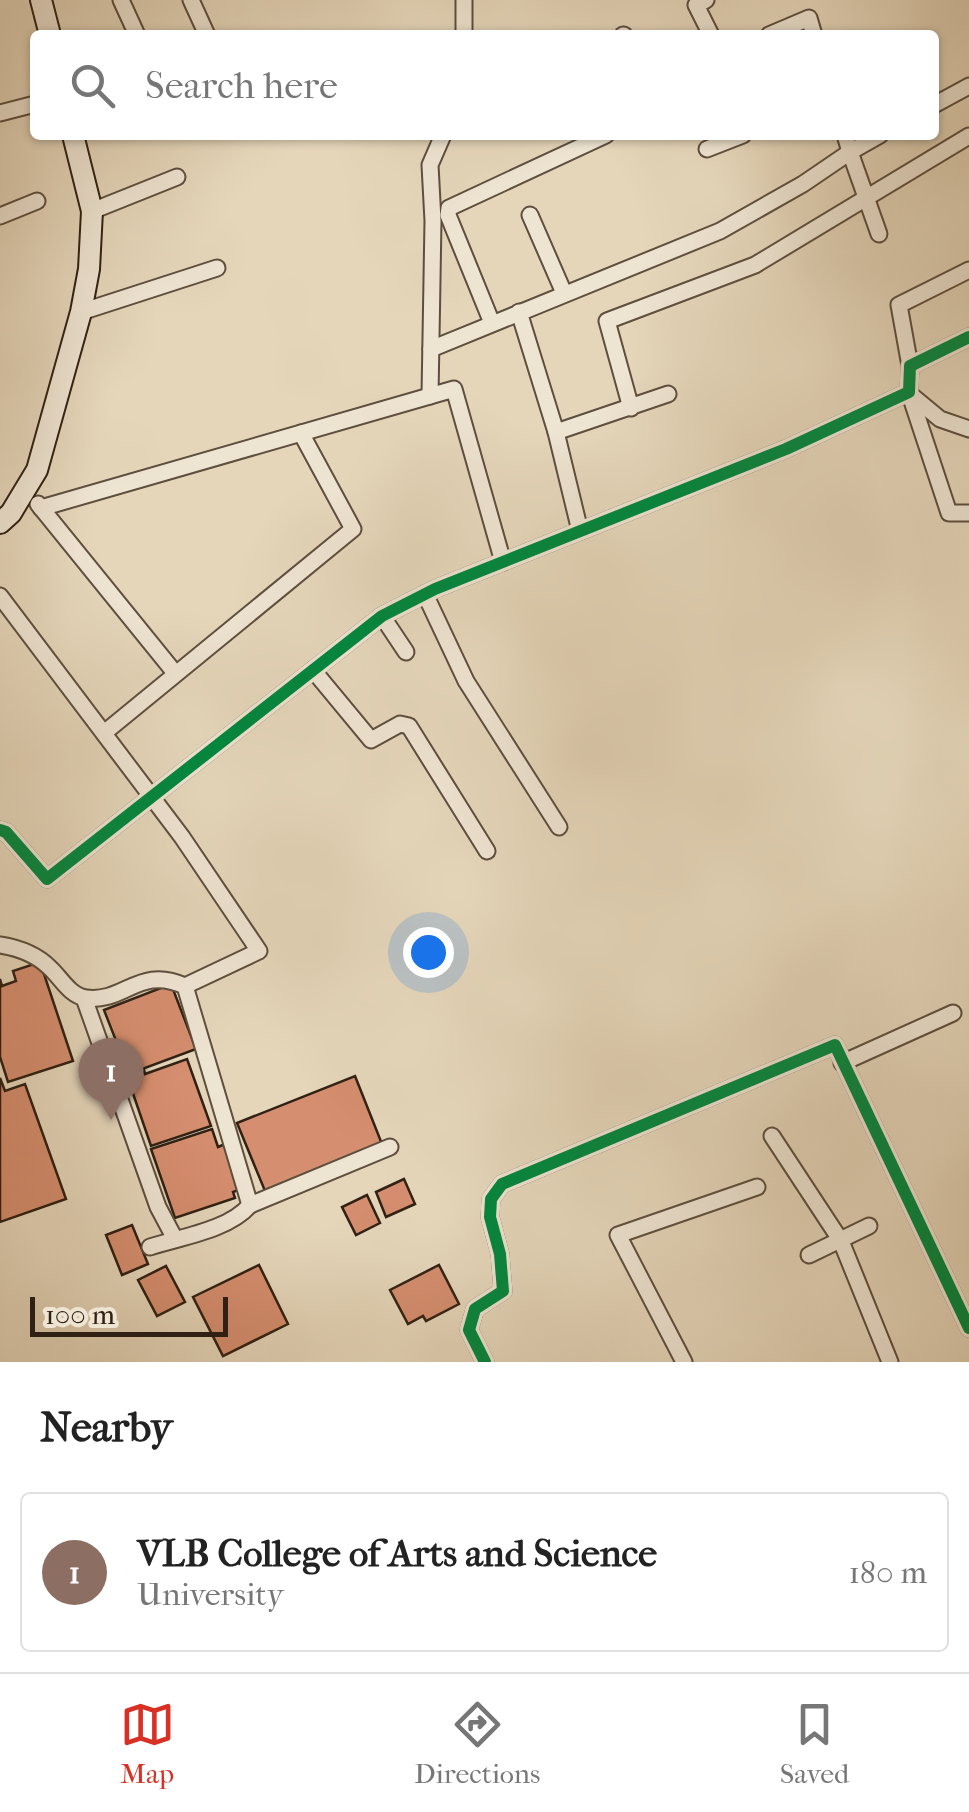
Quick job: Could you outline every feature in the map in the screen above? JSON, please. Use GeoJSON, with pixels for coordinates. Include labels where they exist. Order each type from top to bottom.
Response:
{"type":"FeatureCollection","features":[{"type":"Feature","properties":{"kind":"main road"},"geometry":{"type":"LineString","coordinates":[[41,0],[49,30]]}},
{"type":"Feature","properties":{"kind":"main road"},"geometry":{"type":"LineString","coordinates":[[0,522],[11,513],[38,470],[82,312],[92,211],[74,140]]}},
{"type":"Feature","properties":{"kind":"street"},"geometry":{"type":"LineString","coordinates":[[121,0],[135,30]]}},
{"type":"Feature","properties":{"kind":"street"},"geometry":{"type":"LineString","coordinates":[[191,0],[205,30]]}},
{"type":"Feature","properties":{"kind":"street"},"geometry":{"type":"LineString","coordinates":[[464,0],[464,30]]}},
{"type":"Feature","properties":{"kind":"street"},"geometry":{"type":"LineString","coordinates":[[699,2],[709,30]]}},
{"type":"Feature","properties":{"kind":"street"},"geometry":{"type":"LineString","coordinates":[[781,30],[809,18],[813,30]]}},
{"type":"Feature","properties":{"kind":"street"},"geometry":{"type":"LineString","coordinates":[[939,102],[969,86]]}},
{"type":"Feature","properties":{"kind":"street"},"geometry":{"type":"LineString","coordinates":[[0,113],[30,105]]}},
{"type":"Feature","properties":{"kind":"street"},"geometry":{"type":"LineString","coordinates":[[630,408],[608,321],[756,265],[969,136]]}},
{"type":"Feature","properties":{"kind":"street"},"geometry":{"type":"LineString","coordinates":[[430,396],[430,165],[441,140]]}},
{"type":"Feature","properties":{"kind":"street"},"geometry":{"type":"LineString","coordinates":[[492,323],[448,215],[449,208],[595,140]]}},
{"type":"Feature","properties":{"kind":"street"},"geometry":{"type":"LineString","coordinates":[[707,149],[730,140]]}},
{"type":"Feature","properties":{"kind":"street"},"geometry":{"type":"LineString","coordinates":[[846,140],[879,234]]}},
{"type":"Feature","properties":{"kind":"street"},"geometry":{"type":"LineString","coordinates":[[431,349],[720,230],[871,140]]}},
{"type":"Feature","properties":{"kind":"street"},"geometry":{"type":"LineString","coordinates":[[92,211],[177,177]]}},
{"type":"Feature","properties":{"kind":"street"},"geometry":{"type":"LineString","coordinates":[[0,216],[37,201]]}},
{"type":"Feature","properties":{"kind":"street"},"geometry":{"type":"LineString","coordinates":[[530,215],[564,292]]}},
{"type":"Feature","properties":{"kind":"street"},"geometry":{"type":"LineString","coordinates":[[82,312],[218,268]]}},
{"type":"Feature","properties":{"kind":"street"},"geometry":{"type":"LineString","coordinates":[[969,270],[900,305],[910,366],[909,392],[949,513],[969,513]]}},
{"type":"Feature","properties":{"kind":"street"},"geometry":{"type":"LineString","coordinates":[[518,312],[556,432],[580,531]]}},
{"type":"Feature","properties":{"kind":"street"},"geometry":{"type":"LineString","coordinates":[[910,366],[969,337]]}},
{"type":"Feature","properties":{"kind":"street"},"geometry":{"type":"LineString","coordinates":[[41,508],[454,389],[503,562]]}},
{"type":"Feature","properties":{"kind":"street"},"geometry":{"type":"LineString","coordinates":[[909,392],[927,411],[969,429]]}},
{"type":"Feature","properties":{"kind":"street"},"geometry":{"type":"LineString","coordinates":[[0,830],[47,879],[382,616],[425,594],[786,449],[909,392]]}},
{"type":"Feature","properties":{"kind":"street"},"geometry":{"type":"LineString","coordinates":[[556,432],[668,394]]}},
{"type":"Feature","properties":{"kind":"street"},"geometry":{"type":"LineString","coordinates":[[104,733],[354,530],[301,433]]}},
{"type":"Feature","properties":{"kind":"street"},"geometry":{"type":"LineString","coordinates":[[26,489],[176,672]]}},
{"type":"Feature","properties":{"kind":"street"},"geometry":{"type":"LineString","coordinates":[[425,594],[466,681],[559,827]]}},
{"type":"Feature","properties":{"kind":"street"},"geometry":{"type":"LineString","coordinates":[[0,596],[151,796],[259,952],[186,986],[166,978],[136,983],[104,997],[84,998],[33,955],[0,945]]}},
{"type":"Feature","properties":{"kind":"street"},"geometry":{"type":"LineString","coordinates":[[382,616],[406,652]]}},
{"type":"Feature","properties":{"kind":"street"},"geometry":{"type":"LineString","coordinates":[[313,670],[371,740],[400,724],[408,726],[486,850]]}},
{"type":"Feature","properties":{"kind":"street"},"geometry":{"type":"LineString","coordinates":[[186,986],[250,1205]]}},
{"type":"Feature","properties":{"kind":"street"},"geometry":{"type":"LineString","coordinates":[[84,998],[158,1207],[175,1239]]}},
{"type":"Feature","properties":{"kind":"street"},"geometry":{"type":"LineString","coordinates":[[842,1064],[953,1013]]}},
{"type":"Feature","properties":{"kind":"street"},"geometry":{"type":"LineString","coordinates":[[485,1362],[469,1330],[475,1310],[503,1292],[500,1254],[490,1217],[490,1199],[502,1184],[835,1046],[969,1328]]}},
{"type":"Feature","properties":{"kind":"street"},"geometry":{"type":"LineString","coordinates":[[772,1136],[841,1241],[890,1362]]}},
{"type":"Feature","properties":{"kind":"street"},"geometry":{"type":"LineString","coordinates":[[150,1246],[226,1222],[242,1215],[250,1205],[390,1147]]}},
{"type":"Feature","properties":{"kind":"street"},"geometry":{"type":"LineString","coordinates":[[684,1362],[618,1235],[757,1188]]}},
{"type":"Feature","properties":{"kind":"street"},"geometry":{"type":"LineString","coordinates":[[809,1254],[869,1226]]}},
{"type":"Feature","properties":{"kind":"building"},"geometry":{"type":"Polygon","coordinates":[[[40,962],[73,1061],[8,1082],[0,1057],[0,979],[2,986],[16,981],[13,971],[40,962]]]}},
{"type":"Feature","properties":{"kind":"building"},"geometry":{"type":"Polygon","coordinates":[[[171,984],[196,1049],[129,1074],[104,1010],[171,984]]]}},
{"type":"Feature","properties":{"kind":"building"},"geometry":{"type":"Polygon","coordinates":[[[187,1059],[211,1126],[151,1146],[127,1076],[187,1059]]]}},
{"type":"Feature","properties":{"kind":"building"},"geometry":{"type":"Polygon","coordinates":[[[355,1076],[382,1144],[265,1191],[237,1123],[355,1076]]]}},
{"type":"Feature","properties":{"kind":"building"},"geometry":{"type":"Polygon","coordinates":[[[0,1078],[5,1091],[25,1084],[66,1199],[0,1222],[0,1078]]]}},
{"type":"Feature","properties":{"kind":"building"},"geometry":{"type":"Polygon","coordinates":[[[212,1129],[218,1147],[225,1144],[241,1189],[233,1192],[235,1198],[175,1218],[151,1149],[212,1129]]]}},
{"type":"Feature","properties":{"kind":"building"},"geometry":{"type":"Polygon","coordinates":[[[404,1179],[415,1204],[386,1217],[376,1192],[404,1179]]]}},
{"type":"Feature","properties":{"kind":"building"},"geometry":{"type":"Polygon","coordinates":[[[367,1195],[380,1223],[356,1235],[342,1207],[367,1195]]]}},
{"type":"Feature","properties":{"kind":"building"},"geometry":{"type":"Polygon","coordinates":[[[132,1225],[148,1264],[122,1275],[106,1235],[132,1225]]]}},
{"type":"Feature","properties":{"kind":"building"},"geometry":{"type":"Polygon","coordinates":[[[259,1265],[288,1324],[223,1356],[193,1297],[259,1265]]]}},
{"type":"Feature","properties":{"kind":"building"},"geometry":{"type":"Polygon","coordinates":[[[439,1265],[459,1304],[426,1321],[423,1316],[408,1324],[390,1290],[439,1265]]]}},
{"type":"Feature","properties":{"kind":"building"},"geometry":{"type":"Polygon","coordinates":[[[166,1266],[185,1302],[157,1316],[138,1280],[166,1266]]]}},
{"type":"Feature","properties":{"kind":"cycle path"},"geometry":{"type":"LineString","coordinates":[[0,830],[47,879],[382,616],[435,589],[786,449],[909,392],[910,366],[969,337]]}},
{"type":"Feature","properties":{"kind":"cycle path"},"geometry":{"type":"LineString","coordinates":[[485,1362],[469,1330],[475,1309],[503,1291],[500,1254],[490,1217],[491,1199],[502,1184],[835,1045],[969,1328]]}},
{"type":"Feature","properties":{"kind":"place","name":"VLB College of Arts and Science"},"geometry":{"type":"Point","coordinates":[111,1120]}}]}
